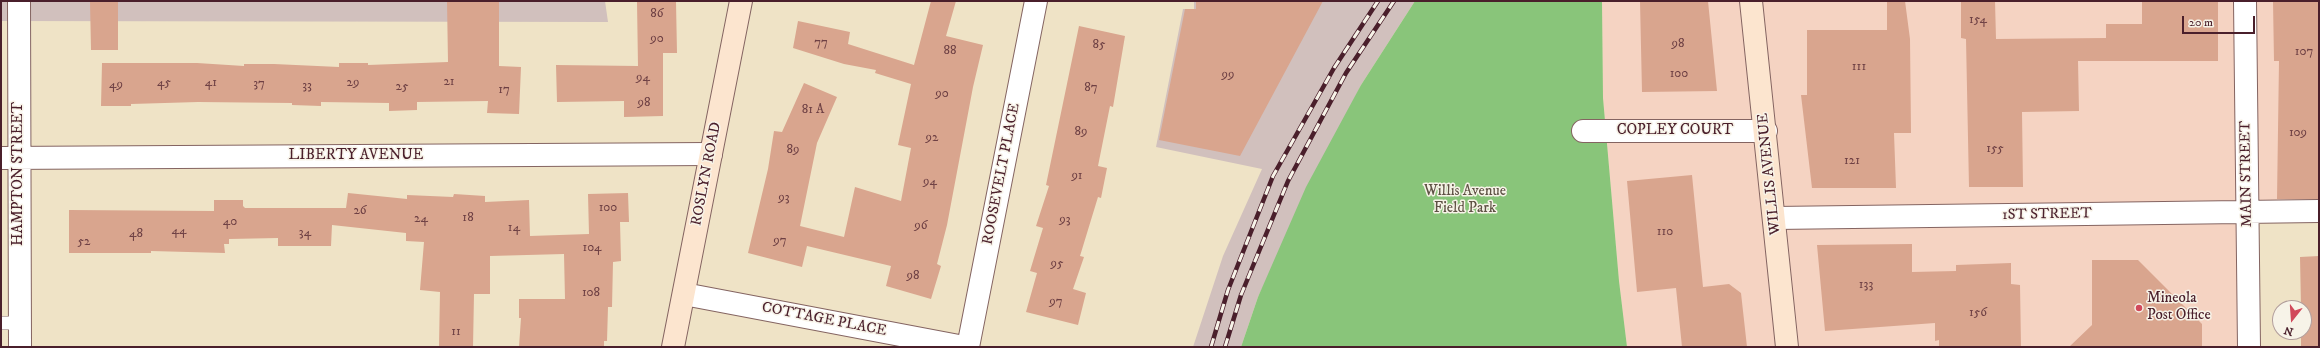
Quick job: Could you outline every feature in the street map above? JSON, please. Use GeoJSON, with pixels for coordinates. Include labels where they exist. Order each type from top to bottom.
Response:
{"type":"FeatureCollection","features":[{"type":"Feature","properties":{"kind":"main road","name":"ROSLYN ROAD"},"geometry":{"type":"LineString","coordinates":[[673,347],[741,1]]}},
{"type":"Feature","properties":{"kind":"main road","name":"WILLIS AVENUE"},"geometry":{"type":"LineString","coordinates":[[1751,1],[1766,131],[1787,347]]}},
{"type":"Feature","properties":{"kind":"street","name":"HAMPTON STREET"},"geometry":{"type":"LineString","coordinates":[[19,1],[10,158],[10,323],[20,347]]}},
{"type":"Feature","properties":{"kind":"street","name":"ROOSEVELT PLACE"},"geometry":{"type":"LineString","coordinates":[[968,347],[1036,1]]}},
{"type":"Feature","properties":{"kind":"street","name":"MAIN STREET"},"geometry":{"type":"LineString","coordinates":[[2245,1],[2249,347]]}},
{"type":"Feature","properties":{"kind":"street","name":"COPLEY COURT"},"geometry":{"type":"LineString","coordinates":[[1583,131],[1766,131]]}},
{"type":"Feature","properties":{"kind":"street","name":"LIBERTY AVENUE"},"geometry":{"type":"LineString","coordinates":[[10,158],[711,154]]}},
{"type":"Feature","properties":{"kind":"street","name":"1ST STREET"},"geometry":{"type":"LineString","coordinates":[[1774,218],[2319,211]]}},
{"type":"Feature","properties":{"kind":"street","name":"COTTAGE PLACE"},"geometry":{"type":"LineString","coordinates":[[684,294],[964,347]]}},
{"type":"Feature","properties":{"kind":"shaded area"},"geometry":{"type":"Polygon","coordinates":[[[1,1],[605,1],[608,22],[1,21],[1,1]]]}},
{"type":"Feature","properties":{"kind":"shaded area"},"geometry":{"type":"Polygon","coordinates":[[[1194,1],[1415,1],[1361,85],[1258,297],[1241,347],[1193,347],[1223,256],[1262,169],[1156,147],[1183,9],[1194,9],[1194,1]]]}},
{"type":"Feature","properties":{"kind":"shaded area"},"geometry":{"type":"Polygon","coordinates":[[[1602,1],[2319,1],[2319,211],[2247,212],[2249,347],[1627,347],[1619,281],[1603,98],[1602,1]]]}},
{"type":"Feature","properties":{"kind":"green space","name":"Willis Avenue Field Park"},"geometry":{"type":"Polygon","coordinates":[[[1415,1],[1602,1],[1603,98],[1619,281],[1627,347],[1241,347],[1258,297],[1306,187],[1361,85],[1415,1]]]}},
{"type":"Feature","properties":{"kind":"building"},"geometry":{"type":"Polygon","coordinates":[[[90,1],[118,1],[118,50],[91,50],[90,1]]]}},
{"type":"Feature","properties":{"kind":"building"},"geometry":{"type":"Polygon","coordinates":[[[447,1],[499,1],[499,66],[521,67],[519,114],[487,113],[488,101],[417,102],[417,110],[389,111],[389,103],[321,102],[321,106],[292,105],[292,103],[198,102],[131,104],[131,106],[101,106],[102,63],[197,63],[244,66],[244,64],[274,64],[339,67],[339,63],[368,63],[368,65],[448,62],[447,1]]]}},
{"type":"Feature","properties":{"kind":"building"},"geometry":{"type":"Polygon","coordinates":[[[931,1],[956,1],[946,36],[983,45],[973,87],[947,225],[937,264],[941,266],[931,299],[886,286],[891,266],[807,246],[802,267],[748,253],[768,169],[774,131],[782,132],[804,83],[837,97],[817,143],[800,226],[844,237],[855,187],[901,201],[911,148],[898,145],[911,84],[875,73],[876,70],[844,64],[793,48],[798,21],[850,32],[848,44],[914,65],[931,1]]]}},
{"type":"Feature","properties":{"kind":"building"},"geometry":{"type":"Polygon","coordinates":[[[1196,1],[1323,1],[1240,156],[1159,140],[1185,9],[1196,9],[1196,1]]]}},
{"type":"Feature","properties":{"kind":"building"},"geometry":{"type":"Polygon","coordinates":[[[1640,1],[1708,1],[1717,91],[1642,92],[1640,1]]]}},
{"type":"Feature","properties":{"kind":"building"},"geometry":{"type":"Polygon","coordinates":[[[1887,1],[1905,1],[1910,39],[1911,133],[1894,133],[1896,188],[1812,188],[1801,95],[1807,95],[1807,30],[1887,30],[1887,1]]]}},
{"type":"Feature","properties":{"kind":"building"},"geometry":{"type":"Polygon","coordinates":[[[1961,1],[1995,1],[1996,39],[2106,38],[2106,24],[2142,24],[2142,1],[2218,1],[2218,61],[2078,61],[2079,111],[2022,112],[2023,187],[1969,187],[1966,39],[1961,38],[1961,1]]]}},
{"type":"Feature","properties":{"kind":"building"},"geometry":{"type":"Polygon","coordinates":[[[2273,1],[2319,1],[2319,199],[2277,199],[2279,61],[2274,61],[2273,1]]]}},
{"type":"Feature","properties":{"kind":"building"},"geometry":{"type":"Polygon","coordinates":[[[637,2],[676,2],[677,53],[663,53],[663,116],[624,117],[624,101],[557,102],[556,65],[638,66],[637,2]]]}},
{"type":"Feature","properties":{"kind":"building"},"geometry":{"type":"Polygon","coordinates":[[[1079,26],[1125,36],[1113,107],[1110,106],[1098,166],[1107,168],[1101,198],[1098,197],[1080,256],[1084,257],[1073,289],[1086,293],[1078,325],[1026,312],[1037,273],[1030,271],[1043,228],[1036,226],[1049,186],[1046,185],[1079,26]]]}},
{"type":"Feature","properties":{"kind":"building"},"geometry":{"type":"Polygon","coordinates":[[[1692,175],[1703,287],[1729,284],[1741,293],[1747,347],[1682,347],[1676,288],[1637,292],[1627,181],[1692,175]]]}},
{"type":"Feature","properties":{"kind":"building"},"geometry":{"type":"Polygon","coordinates":[[[348,193],[407,199],[407,195],[453,197],[454,194],[485,196],[485,202],[529,200],[530,236],[589,234],[588,194],[628,193],[629,222],[620,222],[621,261],[613,262],[612,307],[608,307],[607,341],[604,341],[604,347],[519,347],[521,318],[519,318],[519,299],[565,299],[564,254],[490,256],[490,294],[474,294],[473,347],[439,347],[440,292],[420,290],[424,242],[406,241],[406,233],[332,225],[331,246],[278,246],[278,238],[229,239],[229,244],[224,244],[225,253],[151,251],[151,253],[69,253],[69,210],[214,211],[214,200],[243,200],[243,206],[245,208],[346,208],[348,193]]]}},
{"type":"Feature","properties":{"kind":"building"},"geometry":{"type":"Polygon","coordinates":[[[1912,244],[1912,272],[1956,271],[1956,265],[2011,263],[2011,284],[2020,285],[2021,347],[1939,347],[1939,340],[1935,341],[1935,323],[1825,331],[1817,245],[1912,244]]]}},
{"type":"Feature","properties":{"kind":"building"},"geometry":{"type":"Polygon","coordinates":[[[2319,256],[2319,347],[2301,347],[2301,340],[2312,340],[2312,300],[2301,300],[2300,257],[2319,256]]]}},
{"type":"Feature","properties":{"kind":"building","name":"Mineola Post Office"},"geometry":{"type":"Polygon","coordinates":[[[2092,260],[2138,260],[2202,324],[2202,347],[2069,347],[2092,325],[2092,260]]]}},
{"type":"Feature","properties":{"kind":"railway"},"geometry":{"type":"LineString","coordinates":[[1211,347],[1228,290],[1273,176],[1334,68],[1378,1]]}},
{"type":"Feature","properties":{"kind":"railway"},"geometry":{"type":"LineString","coordinates":[[1225,347],[1241,295],[1288,181],[1346,73],[1394,1]]}},
{"type":"Feature","properties":{"kind":"place","name":"Mineola Post Office"},"geometry":{"type":"Point","coordinates":[2139,308]}}]}
